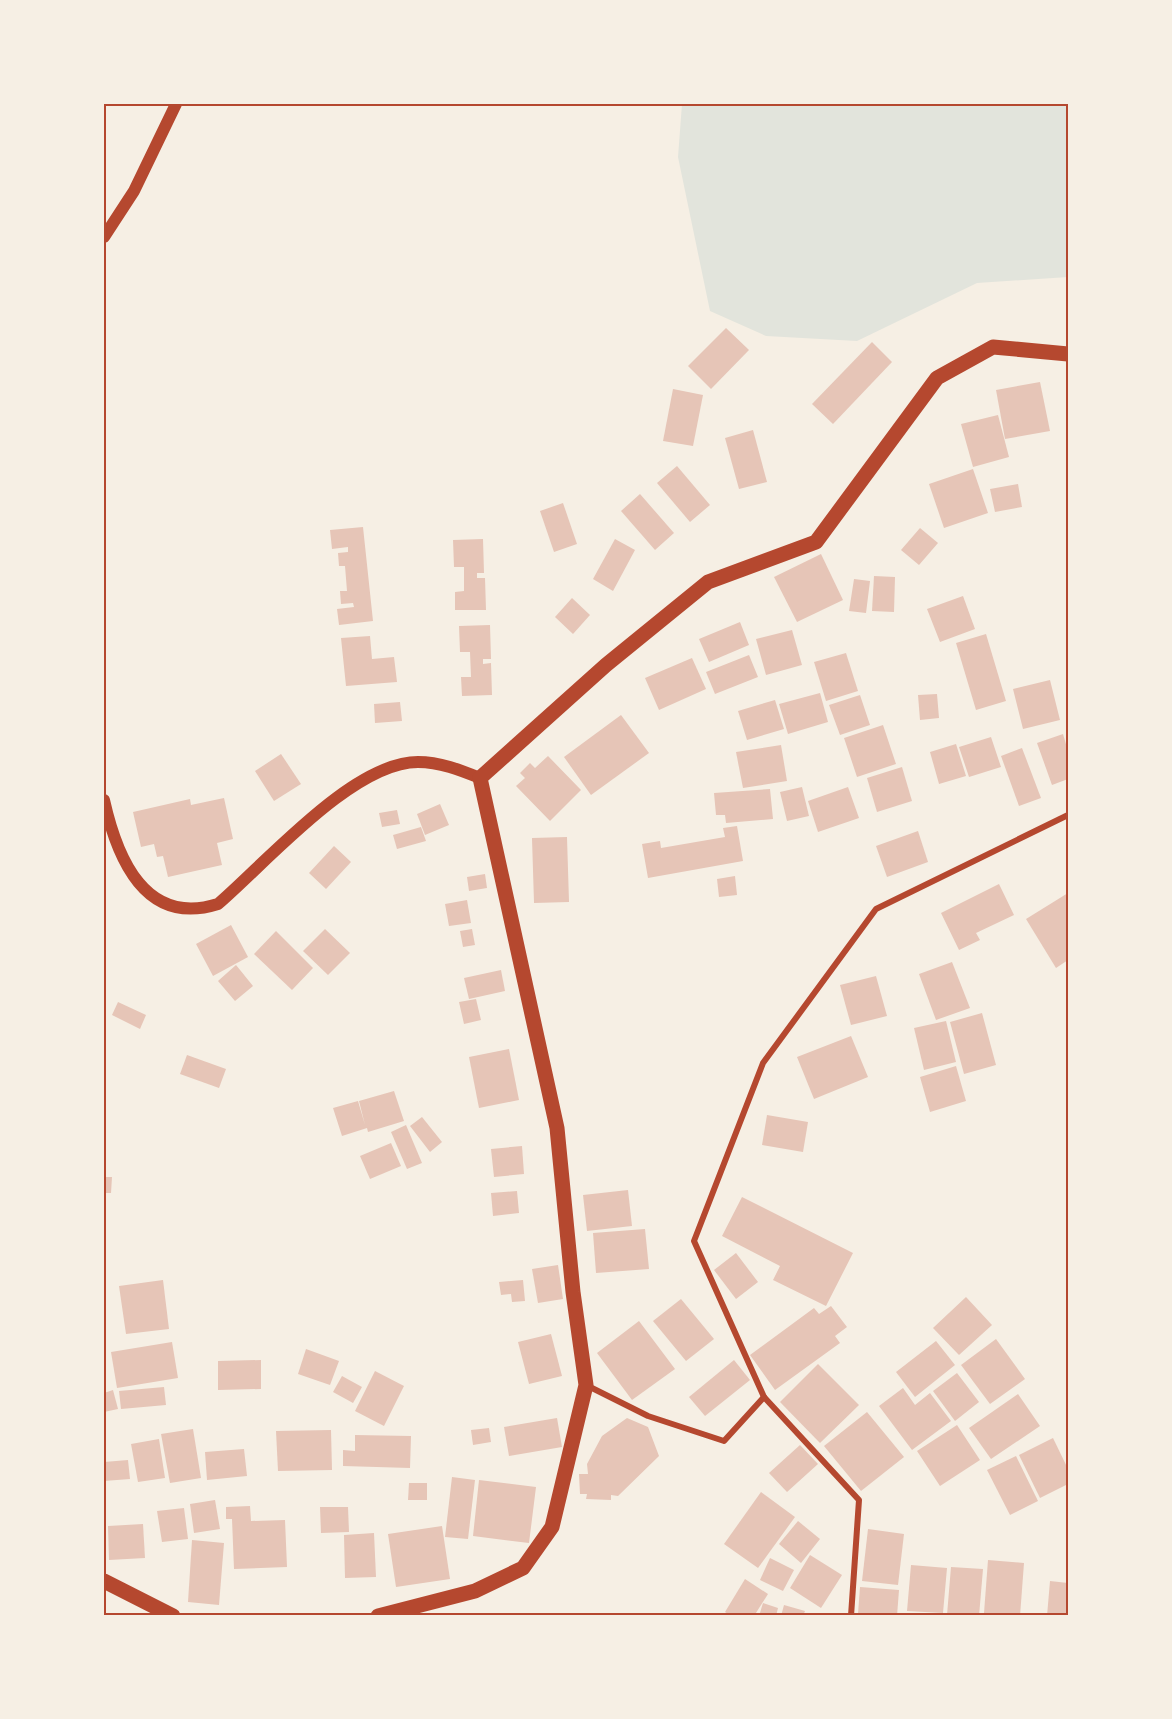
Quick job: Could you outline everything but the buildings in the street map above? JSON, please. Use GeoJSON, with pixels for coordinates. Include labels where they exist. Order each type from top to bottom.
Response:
{"type":"FeatureCollection","features":[{"type":"Feature","properties":{"kind":"main road"},"geometry":{"type":"LineString","coordinates":[[104,237],[134,191],[176,104]]}},
{"type":"Feature","properties":{"kind":"main road"},"geometry":{"type":"LineString","coordinates":[[480,778],[606,665],[708,582],[816,542],[937,378],[993,347],[1068,354]]}},
{"type":"Feature","properties":{"kind":"main road"},"geometry":{"type":"LineString","coordinates":[[104,807],[119,848],[134,878],[143,890],[158,900],[188,910],[203,909],[218,904],[308,820],[368,776],[394,765],[418,762],[445,765],[480,778]]}},
{"type":"Feature","properties":{"kind":"main road"},"geometry":{"type":"LineString","coordinates":[[378,1616],[475,1591],[523,1568],[552,1527],[586,1385],[573,1292],[557,1128],[480,778]]}},
{"type":"Feature","properties":{"kind":"main road"},"geometry":{"type":"LineString","coordinates":[[104,1581],[172,1616]]}},
{"type":"Feature","properties":{"kind":"street"},"geometry":{"type":"LineString","coordinates":[[851,1616],[859,1500],[764,1397],[694,1241],[763,1063],[876,909],[1068,815]]}},
{"type":"Feature","properties":{"kind":"street"},"geometry":{"type":"LineString","coordinates":[[586,1385],[648,1416],[724,1441],[764,1397]]}},
{"type":"Feature","properties":{"kind":"shaded area"},"geometry":{"type":"Polygon","coordinates":[[[682,104],[1068,104],[1068,277],[977,283],[857,341],[766,336],[710,311],[678,157],[682,104]]]}}]}
